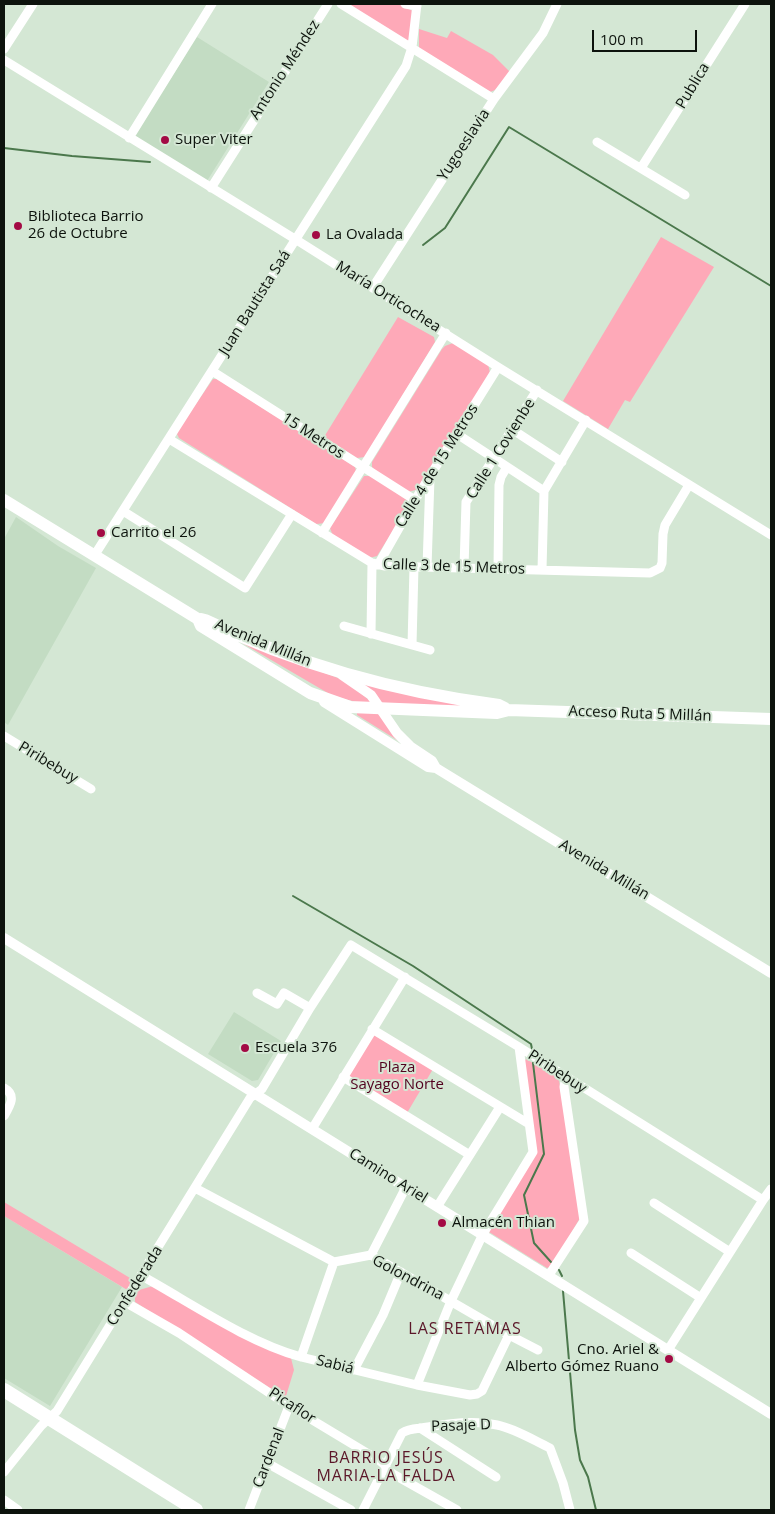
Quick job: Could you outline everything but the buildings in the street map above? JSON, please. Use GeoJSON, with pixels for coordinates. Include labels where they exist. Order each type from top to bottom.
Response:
{"type":"FeatureCollection","features":[{"type":"Feature","properties":{"kind":"main road","name":"Avenida Millán"},"geometry":{"type":"LineString","coordinates":[[4,500],[198,619],[206,620],[258,644],[333,670]]}},
{"type":"Feature","properties":{"kind":"main road","name":"Avenida Millán"},"geometry":{"type":"LineString","coordinates":[[198,619],[201,626],[310,693]]}},
{"type":"Feature","properties":{"kind":"main road","name":"Acceso Ruta 5 Millán"},"geometry":{"type":"LineString","coordinates":[[333,670],[402,689],[457,700],[499,705],[509,710]]}},
{"type":"Feature","properties":{"kind":"main road","name":"Acceso Ruta 5 Millán"},"geometry":{"type":"LineString","coordinates":[[310,693],[350,707],[382,710],[497,713],[509,710],[771,719]]}},
{"type":"Feature","properties":{"kind":"main road"},"geometry":{"type":"LineString","coordinates":[[4,1390],[196,1510]]}},
{"type":"Feature","properties":{"kind":"street"},"geometry":{"type":"LineString","coordinates":[[4,49],[33,4]]}},
{"type":"Feature","properties":{"kind":"street"},"geometry":{"type":"LineString","coordinates":[[129,138],[212,4]]}},
{"type":"Feature","properties":{"kind":"street","name":"Antonio Méndez"},"geometry":{"type":"LineString","coordinates":[[211,188],[328,4]]}},
{"type":"Feature","properties":{"kind":"street"},"geometry":{"type":"LineString","coordinates":[[341,4],[494,99]]}},
{"type":"Feature","properties":{"kind":"street"},"geometry":{"type":"LineString","coordinates":[[405,4],[417,5]]}},
{"type":"Feature","properties":{"kind":"street","name":"Yugoeslavia"},"geometry":{"type":"LineString","coordinates":[[373,287],[494,99],[543,33],[557,4]]}},
{"type":"Feature","properties":{"kind":"street","name":"Publica"},"geometry":{"type":"LineString","coordinates":[[641,168],[745,4]]}},
{"type":"Feature","properties":{"kind":"street","name":"Juan Bautista Saá"},"geometry":{"type":"LineString","coordinates":[[94,556],[406,66],[412,47],[417,5]]}},
{"type":"Feature","properties":{"kind":"street","name":"María Orticochea"},"geometry":{"type":"LineString","coordinates":[[4,60],[771,535]]}},
{"type":"Feature","properties":{"kind":"street"},"geometry":{"type":"LineString","coordinates":[[597,142],[685,195]]}},
{"type":"Feature","properties":{"kind":"street"},"geometry":{"type":"LineString","coordinates":[[322,532],[446,333]]}},
{"type":"Feature","properties":{"kind":"street","name":"Calle 4 de 15 Metros"},"geometry":{"type":"LineString","coordinates":[[375,564],[498,367]]}},
{"type":"Feature","properties":{"kind":"street","name":"15 Metros"},"geometry":{"type":"LineString","coordinates":[[212,371],[415,500]]}},
{"type":"Feature","properties":{"kind":"street","name":"Calle 1 Covienbe"},"geometry":{"type":"LineString","coordinates":[[464,568],[466,502],[537,390]]}},
{"type":"Feature","properties":{"kind":"street"},"geometry":{"type":"LineString","coordinates":[[542,570],[544,491],[586,420]]}},
{"type":"Feature","properties":{"kind":"street"},"geometry":{"type":"LineString","coordinates":[[513,430],[562,462]]}},
{"type":"Feature","properties":{"kind":"street"},"geometry":{"type":"LineString","coordinates":[[457,434],[544,491]]}},
{"type":"Feature","properties":{"kind":"street","name":"Calle 3 de 15 Metros"},"geometry":{"type":"LineString","coordinates":[[169,439],[375,564],[414,567],[650,573],[655,571],[662,563],[665,525],[689,485]]}},
{"type":"Feature","properties":{"kind":"street"},"geometry":{"type":"LineString","coordinates":[[498,568],[499,485],[501,477],[507,468]]}},
{"type":"Feature","properties":{"kind":"street"},"geometry":{"type":"LineString","coordinates":[[427,567],[430,477]]}},
{"type":"Feature","properties":{"kind":"street"},"geometry":{"type":"LineString","coordinates":[[123,511],[245,588],[292,514]]}},
{"type":"Feature","properties":{"kind":"street"},"geometry":{"type":"LineString","coordinates":[[371,634],[375,564]]}},
{"type":"Feature","properties":{"kind":"street"},"geometry":{"type":"LineString","coordinates":[[412,645],[414,567]]}},
{"type":"Feature","properties":{"kind":"street"},"geometry":{"type":"LineString","coordinates":[[344,626],[430,650]]}},
{"type":"Feature","properties":{"kind":"street","name":"Avenida Millán"},"geometry":{"type":"LineString","coordinates":[[333,670],[371,695],[397,733],[411,747],[432,761],[436,768]]}},
{"type":"Feature","properties":{"kind":"street","name":"Avenida Millán"},"geometry":{"type":"LineString","coordinates":[[310,693],[428,767],[436,768],[771,973]]}},
{"type":"Feature","properties":{"kind":"street","name":"Piribebuy"},"geometry":{"type":"LineString","coordinates":[[4,736],[91,789]]}},
{"type":"Feature","properties":{"kind":"street","name":"Camino Ariel"},"geometry":{"type":"LineString","coordinates":[[4,938],[771,1414]]}},
{"type":"Feature","properties":{"kind":"street","name":"Piribebuy"},"geometry":{"type":"LineString","coordinates":[[351,945],[519,1047],[763,1200]]}},
{"type":"Feature","properties":{"kind":"street","name":"Confederada"},"geometry":{"type":"LineString","coordinates":[[4,1472],[41,1426],[57,1412],[250,1098],[262,1089],[310,1008],[351,945]]}},
{"type":"Feature","properties":{"kind":"street"},"geometry":{"type":"LineString","coordinates":[[312,1128],[404,978]]}},
{"type":"Feature","properties":{"kind":"street"},"geometry":{"type":"LineString","coordinates":[[257,993],[277,1004],[284,993],[310,1008]]}},
{"type":"Feature","properties":{"kind":"street"},"geometry":{"type":"LineString","coordinates":[[372,1029],[529,1124]]}},
{"type":"Feature","properties":{"kind":"street"},"geometry":{"type":"LineString","coordinates":[[417,1385],[451,1301],[483,1234],[531,1155],[533,1148],[519,1047]]}},
{"type":"Feature","properties":{"kind":"street"},"geometry":{"type":"LineString","coordinates":[[343,1077],[470,1155]]}},
{"type":"Feature","properties":{"kind":"street"},"geometry":{"type":"LineString","coordinates":[[549,1275],[584,1221],[564,1087],[566,1077]]}},
{"type":"Feature","properties":{"kind":"street"},"geometry":{"type":"LineString","coordinates":[[4,1088],[9,1090],[12,1103],[4,1116]]}},
{"type":"Feature","properties":{"kind":"street"},"geometry":{"type":"LineString","coordinates":[[438,1207],[500,1107]]}},
{"type":"Feature","properties":{"kind":"street"},"geometry":{"type":"LineString","coordinates":[[371,1255],[406,1187]]}},
{"type":"Feature","properties":{"kind":"street"},"geometry":{"type":"LineString","coordinates":[[196,1188],[334,1262],[301,1357]]}},
{"type":"Feature","properties":{"kind":"street"},"geometry":{"type":"LineString","coordinates":[[668,1350],[771,1189]]}},
{"type":"Feature","properties":{"kind":"street"},"geometry":{"type":"LineString","coordinates":[[654,1203],[730,1252]]}},
{"type":"Feature","properties":{"kind":"street"},"geometry":{"type":"LineString","coordinates":[[631,1253],[701,1298]]}},
{"type":"Feature","properties":{"kind":"street","name":"Golondrina"},"geometry":{"type":"LineString","coordinates":[[334,1262],[371,1255],[538,1350]]}},
{"type":"Feature","properties":{"kind":"street"},"geometry":{"type":"LineString","coordinates":[[354,1370],[383,1314],[401,1272]]}},
{"type":"Feature","properties":{"kind":"street","name":"Sabiá"},"geometry":{"type":"LineString","coordinates":[[142,1276],[253,1338],[301,1357],[417,1385],[470,1395],[482,1391],[509,1335]]}},
{"type":"Feature","properties":{"kind":"street","name":"Picaflor"},"geometry":{"type":"LineString","coordinates":[[125,1302],[179,1334],[289,1406],[385,1465],[386,1469],[392,1474],[456,1510]]}},
{"type":"Feature","properties":{"kind":"street","name":"Cardenal"},"geometry":{"type":"LineString","coordinates":[[249,1510],[289,1406]]}},
{"type":"Feature","properties":{"kind":"street","name":"Pasaje D"},"geometry":{"type":"LineString","coordinates":[[363,1510],[402,1433],[408,1429],[440,1424],[480,1422],[497,1424],[550,1448],[563,1483],[570,1510]]}},
{"type":"Feature","properties":{"kind":"street"},"geometry":{"type":"LineString","coordinates":[[420,1428],[496,1477]]}},
{"type":"Feature","properties":{"kind":"street"},"geometry":{"type":"LineString","coordinates":[[267,1463],[351,1510]]}},
{"type":"Feature","properties":{"kind":"street"},"geometry":{"type":"LineString","coordinates":[[4,1500],[18,1510]]}},
{"type":"Feature","properties":{"kind":"shaded area"},"geometry":{"type":"Polygon","coordinates":[[[197,37],[269,82],[207,181],[134,136],[197,37]]]}},
{"type":"Feature","properties":{"kind":"shaded area"},"geometry":{"type":"Polygon","coordinates":[[[16,517],[58,546],[96,568],[8,725],[4,722],[4,539],[16,517]]]}},
{"type":"Feature","properties":{"kind":"shaded area","name":"Escuela 376"},"geometry":{"type":"Polygon","coordinates":[[[234,1012],[281,1041],[258,1080],[252,1081],[208,1054],[234,1012]]]}},
{"type":"Feature","properties":{"kind":"shaded area"},"geometry":{"type":"Polygon","coordinates":[[[4,1216],[122,1287],[50,1406],[4,1378],[4,1216]]]}},
{"type":"Feature","properties":{"kind":"green space"},"geometry":{"type":"Polygon","coordinates":[[[345,4],[398,4],[413,11],[409,41],[406,41],[345,4]]]}},
{"type":"Feature","properties":{"kind":"green space"},"geometry":{"type":"Polygon","coordinates":[[[419,29],[447,38],[451,31],[493,55],[510,72],[495,90],[490,92],[419,48],[419,29]]]}},
{"type":"Feature","properties":{"kind":"green space"},"geometry":{"type":"Polygon","coordinates":[[[661,237],[714,267],[630,402],[625,400],[608,429],[563,401],[661,237]]]}},
{"type":"Feature","properties":{"kind":"green space"},"geometry":{"type":"Polygon","coordinates":[[[398,317],[434,337],[435,342],[365,457],[357,458],[324,437],[398,317]]]}},
{"type":"Feature","properties":{"kind":"green space"},"geometry":{"type":"Polygon","coordinates":[[[453,343],[488,364],[490,373],[419,489],[408,492],[375,470],[372,467],[372,462],[442,349],[453,343]]]}},
{"type":"Feature","properties":{"kind":"green space"},"geometry":{"type":"Polygon","coordinates":[[[213,379],[217,379],[355,467],[356,471],[326,523],[316,524],[179,438],[178,430],[213,379]]]}},
{"type":"Feature","properties":{"kind":"green space"},"geometry":{"type":"Polygon","coordinates":[[[364,476],[371,476],[407,500],[406,510],[377,556],[369,558],[333,536],[330,528],[364,476]]]}},
{"type":"Feature","properties":{"kind":"green space"},"geometry":{"type":"Polygon","coordinates":[[[237,640],[346,681],[375,705],[333,696],[237,640]]]}},
{"type":"Feature","properties":{"kind":"green space"},"geometry":{"type":"Polygon","coordinates":[[[357,680],[492,708],[383,705],[357,680]]]}},
{"type":"Feature","properties":{"kind":"green space"},"geometry":{"type":"Polygon","coordinates":[[[357,711],[381,712],[402,743],[357,715],[357,711]]]}},
{"type":"Feature","properties":{"kind":"green space","name":"Plaza Sayago Norte"},"geometry":{"type":"Polygon","coordinates":[[[374,1035],[433,1069],[407,1113],[349,1076],[374,1035]]]}},
{"type":"Feature","properties":{"kind":"green space"},"geometry":{"type":"Polygon","coordinates":[[[526,1059],[559,1080],[580,1218],[551,1267],[547,1268],[489,1232],[534,1157],[524,1062],[526,1059]]]}},
{"type":"Feature","properties":{"kind":"green space"},"geometry":{"type":"Polygon","coordinates":[[[4,1202],[135,1281],[129,1291],[4,1216],[4,1202]]]}},
{"type":"Feature","properties":{"kind":"green space"},"geometry":{"type":"Polygon","coordinates":[[[153,1286],[291,1358],[294,1370],[286,1396],[284,1397],[135,1302],[135,1295],[139,1290],[153,1286]]]}},
{"type":"Feature","properties":{"kind":"waterway"},"geometry":{"type":"LineString","coordinates":[[423,245],[445,228],[509,127],[771,286]]}},
{"type":"Feature","properties":{"kind":"waterway"},"geometry":{"type":"LineString","coordinates":[[4,148],[150,162]]}},
{"type":"Feature","properties":{"kind":"waterway"},"geometry":{"type":"LineString","coordinates":[[293,896],[413,966],[531,1044],[532,1049]]}},
{"type":"Feature","properties":{"kind":"waterway"},"geometry":{"type":"LineString","coordinates":[[533,1063],[544,1154],[524,1195],[534,1243],[551,1262]]}},
{"type":"Feature","properties":{"kind":"waterway"},"geometry":{"type":"LineString","coordinates":[[559,1270],[562,1276]]}},
{"type":"Feature","properties":{"kind":"waterway"},"geometry":{"type":"LineString","coordinates":[[563,1291],[575,1430],[580,1460],[588,1477],[596,1510]]}},
{"type":"Feature","properties":{"kind":"place","name":"Super Viter"},"geometry":{"type":"Point","coordinates":[165,140]}},
{"type":"Feature","properties":{"kind":"place","name":"Biblioteca Barrio 26 de Octubre"},"geometry":{"type":"Point","coordinates":[18,226]}},
{"type":"Feature","properties":{"kind":"place","name":"La Ovalada"},"geometry":{"type":"Point","coordinates":[316,235]}},
{"type":"Feature","properties":{"kind":"place","name":"Carrito el 26"},"geometry":{"type":"Point","coordinates":[101,533]}},
{"type":"Feature","properties":{"kind":"place","name":"Escuela 376"},"geometry":{"type":"Point","coordinates":[245,1048]}},
{"type":"Feature","properties":{"kind":"place","name":"Almacén Thian"},"geometry":{"type":"Point","coordinates":[442,1223]}},
{"type":"Feature","properties":{"kind":"place","name":"Cno. Ariel & Alberto Gómez Ruano"},"geometry":{"type":"Point","coordinates":[669,1359]}},
{"type":"Feature","properties":{"kind":"district","name":"LAS RETAMAS"},"geometry":{"type":"Point","coordinates":[465,1329]}},
{"type":"Feature","properties":{"kind":"district","name":"BARRIO JESÚS MARIA-LA FALDA"},"geometry":{"type":"Point","coordinates":[386,1467]}}]}
